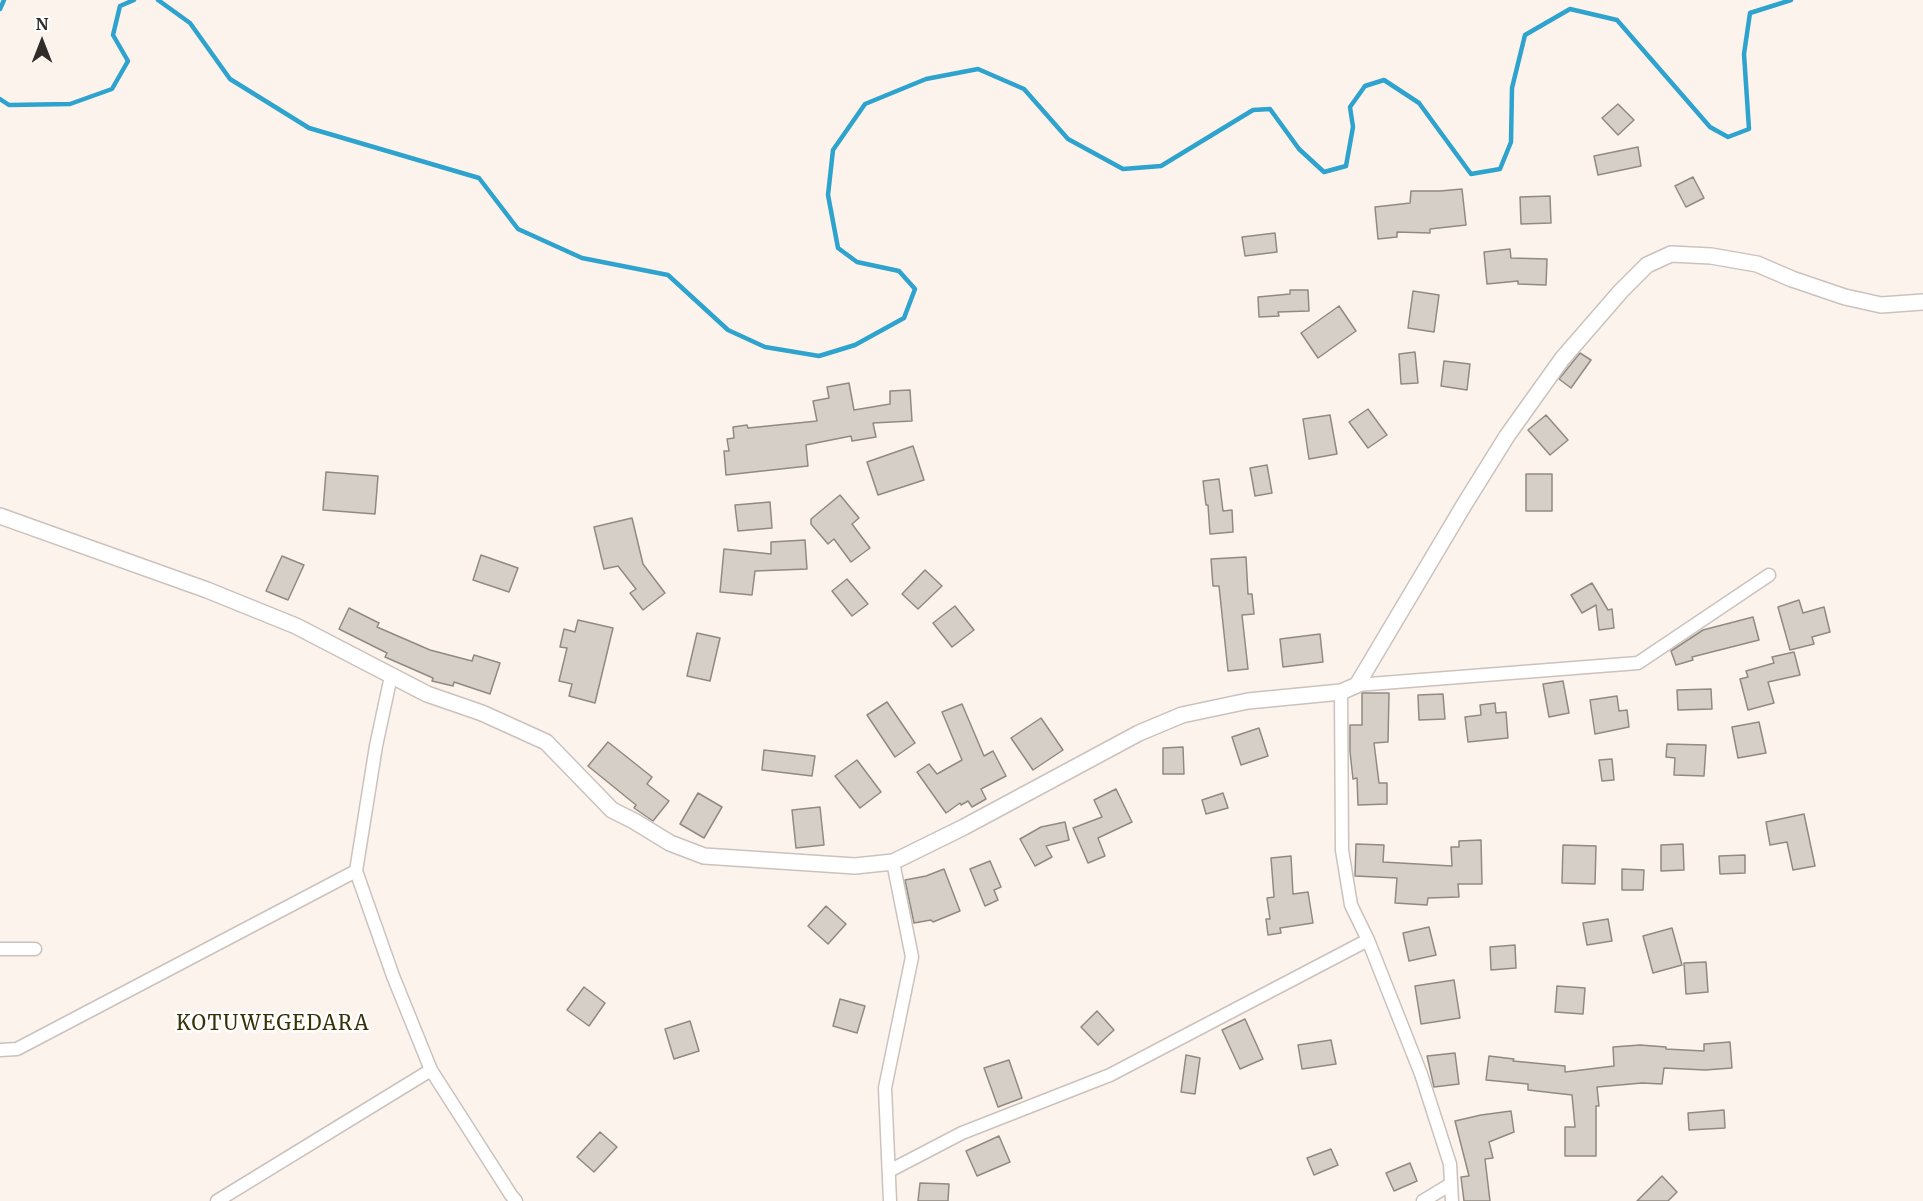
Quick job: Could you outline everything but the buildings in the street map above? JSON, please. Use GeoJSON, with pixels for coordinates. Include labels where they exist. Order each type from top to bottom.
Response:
{"type":"FeatureCollection","features":[{"type":"Feature","properties":{"kind":"street"},"geometry":{"type":"LineString","coordinates":[[1357,685],[1507,436],[1562,359],[1621,291],[1647,265],[1671,254],[1711,256],[1757,264],[1845,297],[1881,304],[1923,302]]}},
{"type":"Feature","properties":{"kind":"street"},"geometry":{"type":"LineString","coordinates":[[0,516],[207,590],[296,626],[427,694],[482,713],[546,742],[612,810],[681,848],[704,856],[855,866],[893,862],[964,828],[1139,733],[1182,716],[1248,701],[1341,692],[1357,685],[1638,663],[1769,575]]}},
{"type":"Feature","properties":{"kind":"street"},"geometry":{"type":"LineString","coordinates":[[391,675],[376,746],[356,871],[393,976],[431,1070],[516,1201]]}},
{"type":"Feature","properties":{"kind":"street"},"geometry":{"type":"LineString","coordinates":[[1341,692],[1342,850],[1351,904],[1368,940],[1421,1074],[1450,1164],[1452,1201]]}},
{"type":"Feature","properties":{"kind":"street"},"geometry":{"type":"LineString","coordinates":[[890,1201],[885,1088],[912,957],[893,862]]}},
{"type":"Feature","properties":{"kind":"street"},"geometry":{"type":"LineString","coordinates":[[0,1050],[17,1049],[356,871]]}},
{"type":"Feature","properties":{"kind":"street"},"geometry":{"type":"LineString","coordinates":[[889,1171],[962,1133],[1110,1075],[1368,940]]}},
{"type":"Feature","properties":{"kind":"street"},"geometry":{"type":"LineString","coordinates":[[0,949],[35,949]]}},
{"type":"Feature","properties":{"kind":"street"},"geometry":{"type":"LineString","coordinates":[[217,1201],[431,1070]]}},
{"type":"Feature","properties":{"kind":"street"},"geometry":{"type":"LineString","coordinates":[[1423,1201],[1451,1184]]}},
{"type":"Feature","properties":{"kind":"waterway"},"geometry":{"type":"LineString","coordinates":[[0,9],[4,0]]}},
{"type":"Feature","properties":{"kind":"waterway"},"geometry":{"type":"LineString","coordinates":[[0,99],[9,105],[70,104],[112,89],[128,61],[113,35],[120,6],[134,0]]}},
{"type":"Feature","properties":{"kind":"waterway"},"geometry":{"type":"LineString","coordinates":[[158,0],[190,23],[230,79],[309,128],[479,178],[518,229],[582,258],[668,275],[728,330],[765,347],[819,356],[855,345],[904,318],[915,289],[899,271],[857,262],[838,248],[828,195],[833,150],[865,104],[926,79],[978,69],[1024,89],[1068,139],[1123,169],[1161,166],[1253,110],[1270,109],[1299,149],[1324,172],[1346,166],[1353,127],[1350,107],[1365,86],[1384,80],[1419,103],[1471,174],[1500,169],[1511,142],[1512,88],[1525,35],[1570,9],[1617,20],[1710,127],[1728,137],[1749,129],[1744,54],[1750,13],[1791,0]]}},
{"type":"Feature","properties":{"kind":"district","name":"KOTUWEGEDARA"},"geometry":{"type":"Point","coordinates":[273,1024]}}]}
